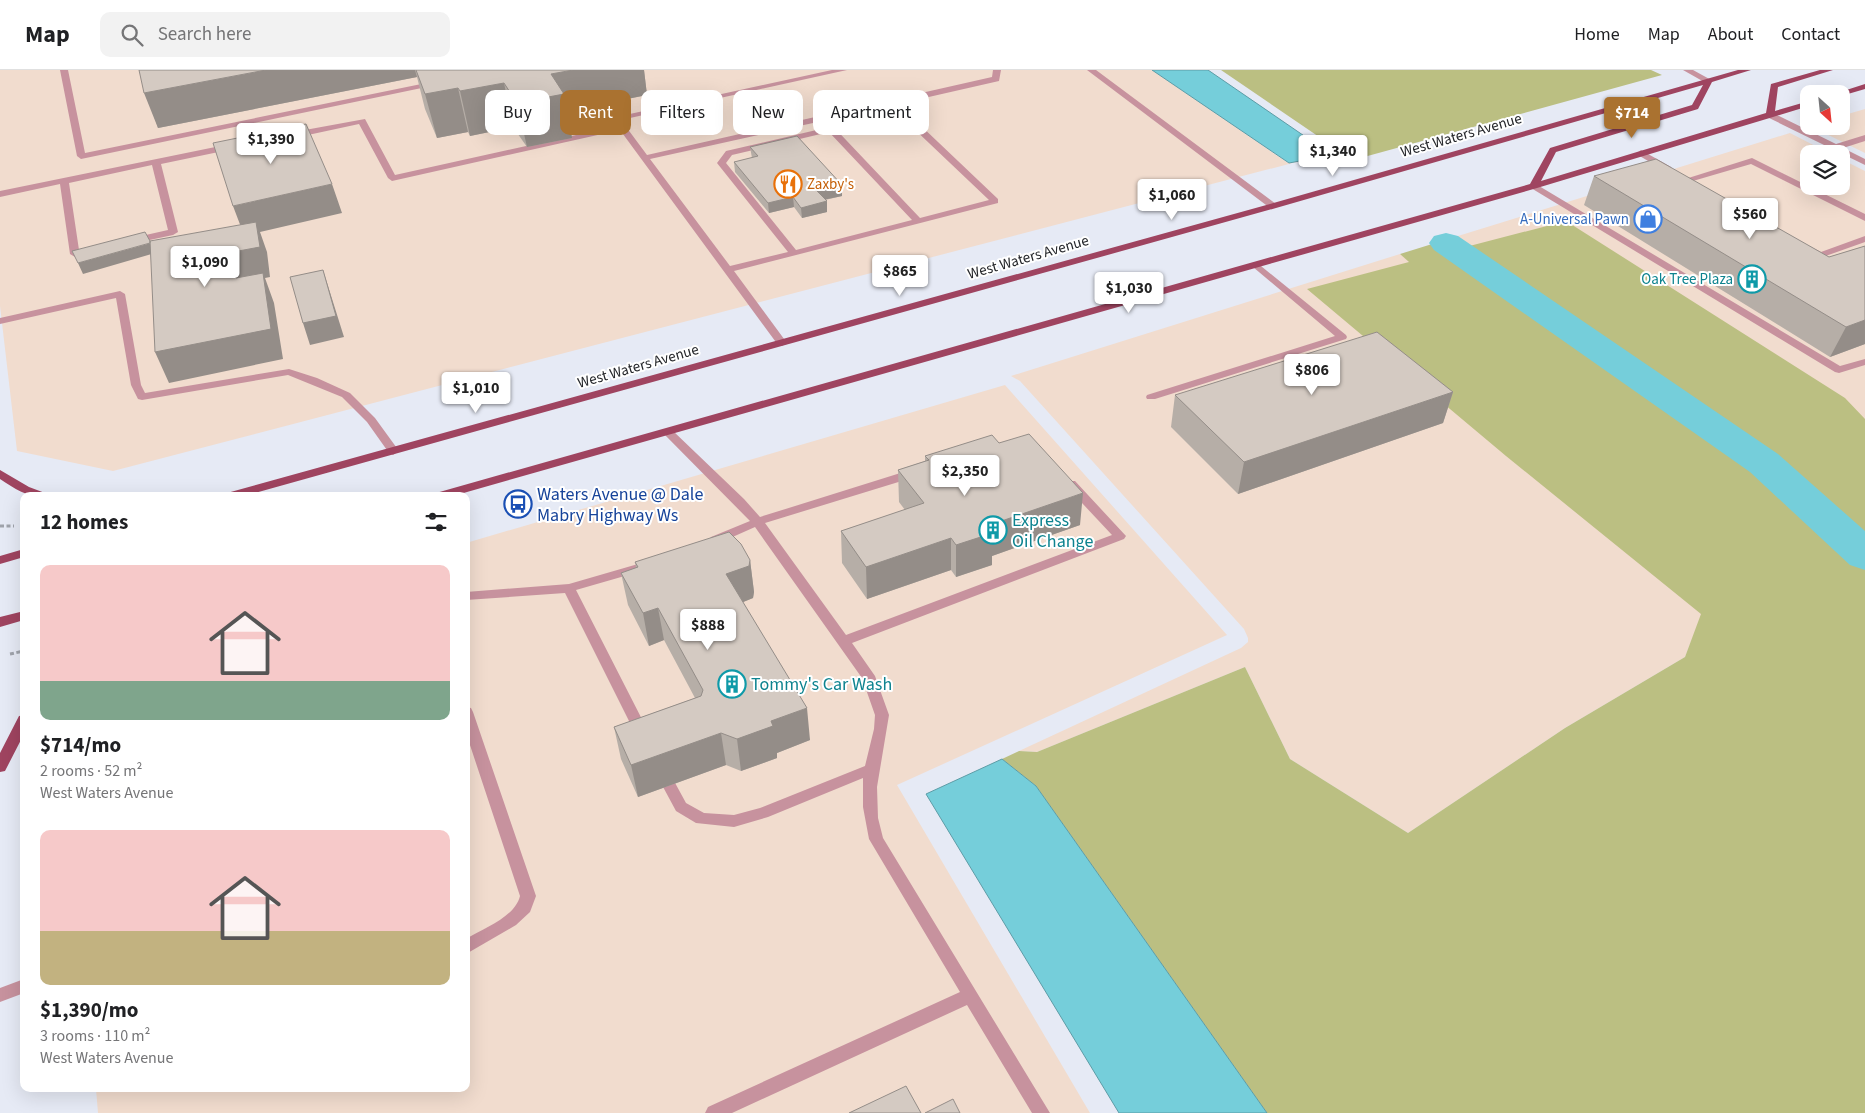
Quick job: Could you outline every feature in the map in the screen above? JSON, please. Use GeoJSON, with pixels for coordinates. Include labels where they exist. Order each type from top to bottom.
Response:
{"type":"FeatureCollection","features":[{"type":"Feature","properties":{"kind":"main road","name":"West Waters Avenue"},"geometry":{"type":"LineString","coordinates":[[244,492],[1273,206],[1747,70]]}},
{"type":"Feature","properties":{"kind":"main road"},"geometry":{"type":"LineString","coordinates":[[1770,115],[1774,86],[1829,70]]}},
{"type":"Feature","properties":{"kind":"main road"},"geometry":{"type":"LineString","coordinates":[[1534,186],[1554,150],[1696,107],[1709,81]]}},
{"type":"Feature","properties":{"kind":"main road"},"geometry":{"type":"LineString","coordinates":[[1850,91],[1863,88]]}},
{"type":"Feature","properties":{"kind":"main road"},"geometry":{"type":"LineString","coordinates":[[454,492],[1256,266],[1534,186],[1800,106]]}},
{"type":"Feature","properties":{"kind":"main road"},"geometry":{"type":"LineString","coordinates":[[0,474],[30,492]]}},
{"type":"Feature","properties":{"kind":"main road"},"geometry":{"type":"LineString","coordinates":[[0,560],[20,555]]}},
{"type":"Feature","properties":{"kind":"main road"},"geometry":{"type":"LineString","coordinates":[[0,622],[20,616]]}},
{"type":"Feature","properties":{"kind":"main road"},"geometry":{"type":"LineString","coordinates":[[0,767],[20,728]]}},
{"type":"Feature","properties":{"kind":"street"},"geometry":{"type":"LineString","coordinates":[[64,70],[81,156],[441,82]]}},
{"type":"Feature","properties":{"kind":"street"},"geometry":{"type":"LineString","coordinates":[[631,116],[843,70]]}},
{"type":"Feature","properties":{"kind":"street"},"geometry":{"type":"LineString","coordinates":[[929,94],[996,79],[997,70]]}},
{"type":"Feature","properties":{"kind":"street"},"geometry":{"type":"LineString","coordinates":[[1091,70],[1273,206]]}},
{"type":"Feature","properties":{"kind":"street"},"geometry":{"type":"LineString","coordinates":[[1687,70],[1709,81]]}},
{"type":"Feature","properties":{"kind":"street"},"geometry":{"type":"LineString","coordinates":[[1770,115],[1832,145]]}},
{"type":"Feature","properties":{"kind":"street"},"geometry":{"type":"LineString","coordinates":[[645,158],[813,120]]}},
{"type":"Feature","properties":{"kind":"street"},"geometry":{"type":"LineString","coordinates":[[287,136],[362,121],[392,178],[586,135]]}},
{"type":"Feature","properties":{"kind":"street"},"geometry":{"type":"LineString","coordinates":[[794,253],[721,163],[729,153],[813,133]]}},
{"type":"Feature","properties":{"kind":"street"},"geometry":{"type":"LineString","coordinates":[[628,135],[782,343]]}},
{"type":"Feature","properties":{"kind":"street"},"geometry":{"type":"LineString","coordinates":[[837,135],[918,221]]}},
{"type":"Feature","properties":{"kind":"street"},"geometry":{"type":"LineString","coordinates":[[728,270],[995,201],[926,135]]}},
{"type":"Feature","properties":{"kind":"street"},"geometry":{"type":"LineString","coordinates":[[1842,145],[1865,138]]}},
{"type":"Feature","properties":{"kind":"street"},"geometry":{"type":"LineString","coordinates":[[0,194],[240,146]]}},
{"type":"Feature","properties":{"kind":"street"},"geometry":{"type":"LineString","coordinates":[[1641,153],[1703,189]]}},
{"type":"Feature","properties":{"kind":"street"},"geometry":{"type":"LineString","coordinates":[[1850,154],[1865,162]]}},
{"type":"Feature","properties":{"kind":"street"},"geometry":{"type":"LineString","coordinates":[[120,244],[173,232],[156,162]]}},
{"type":"Feature","properties":{"kind":"street"},"geometry":{"type":"LineString","coordinates":[[1686,180],[1752,162],[1865,218]]}},
{"type":"Feature","properties":{"kind":"street"},"geometry":{"type":"LineString","coordinates":[[64,181],[75,254],[93,250]]}},
{"type":"Feature","properties":{"kind":"street"},"geometry":{"type":"LineString","coordinates":[[1534,186],[1839,370],[1865,362]]}},
{"type":"Feature","properties":{"kind":"street"},"geometry":{"type":"LineString","coordinates":[[1803,246],[1820,255],[1865,239]]}},
{"type":"Feature","properties":{"kind":"street"},"geometry":{"type":"LineString","coordinates":[[1151,398],[1342,337],[1256,266]]}},
{"type":"Feature","properties":{"kind":"street"},"geometry":{"type":"LineString","coordinates":[[0,321],[120,294],[136,385],[142,397],[289,372],[313,380],[346,395],[371,420],[393,451]]}},
{"type":"Feature","properties":{"kind":"street"},"geometry":{"type":"LineString","coordinates":[[668,432],[740,502],[757,522],[868,676],[877,697],[883,719],[871,768],[868,792],[871,822],[876,839],[1042,1113]]}},
{"type":"Feature","properties":{"kind":"street"},"geometry":{"type":"LineString","coordinates":[[707,544],[757,522],[926,470]]}},
{"type":"Feature","properties":{"kind":"street"},"geometry":{"type":"LineString","coordinates":[[844,641],[1120,536],[1061,473]]}},
{"type":"Feature","properties":{"kind":"street"},"geometry":{"type":"LineString","coordinates":[[470,596],[569,588],[655,564]]}},
{"type":"Feature","properties":{"kind":"street"},"geometry":{"type":"LineString","coordinates":[[569,588],[650,748]]}},
{"type":"Feature","properties":{"kind":"street"},"geometry":{"type":"LineString","coordinates":[[470,724],[528,896],[526,907],[511,920],[470,945]]}},
{"type":"Feature","properties":{"kind":"street"},"geometry":{"type":"LineString","coordinates":[[669,786],[681,807],[701,819],[734,821],[763,813],[871,768]]}},
{"type":"Feature","properties":{"kind":"street"},"geometry":{"type":"LineString","coordinates":[[0,994],[20,987]]}},
{"type":"Feature","properties":{"kind":"street"},"geometry":{"type":"LineString","coordinates":[[714,1113],[972,995]]}},
{"type":"Feature","properties":{"kind":"path"},"geometry":{"type":"LineString","coordinates":[[10,654],[20,652]]}},
{"type":"Feature","properties":{"kind":"shaded area"},"geometry":{"type":"Polygon","coordinates":[[[0,70],[1152,70],[1288,163],[1304,160],[113,471],[17,451],[0,306],[0,70]]]}},
{"type":"Feature","properties":{"kind":"shaded area"},"geometry":{"type":"Polygon","coordinates":[[[1865,109],[1865,153],[1828,135],[1850,135],[1850,113],[1865,109]]]}},
{"type":"Feature","properties":{"kind":"shaded area"},"geometry":{"type":"Polygon","coordinates":[[[1790,133],[1813,145],[1800,145],[1800,195],[1850,195],[1850,164],[1865,171],[1865,464],[1801,495],[1445,240],[1790,133]]]}},
{"type":"Feature","properties":{"kind":"shaded area"},"geometry":{"type":"Polygon","coordinates":[[[1400,254],[1589,387],[1710,594],[1685,657],[1565,728],[1408,833],[1290,759],[1245,667],[1037,752],[1019,751],[1241,648],[1248,642],[1248,638],[1244,629],[1020,381],[1011,376],[1400,254]]]}},
{"type":"Feature","properties":{"kind":"shaded area"},"geometry":{"type":"Polygon","coordinates":[[[1005,385],[1227,635],[897,785],[1090,1113],[98,1113],[96,1092],[470,1092],[470,542],[1005,385]]]}},
{"type":"Feature","properties":{"kind":"green space"},"geometry":{"type":"Polygon","coordinates":[[[1221,70],[1651,70],[1662,75],[1353,160],[1221,70]]]}},
{"type":"Feature","properties":{"kind":"green space"},"geometry":{"type":"Polygon","coordinates":[[[1566,221],[1845,398],[1865,419],[1865,1113],[1267,1113],[1036,786],[1002,759],[1019,751],[1037,752],[1245,667],[1290,759],[1408,833],[1565,728],[1685,657],[1701,614],[1506,456],[1307,289],[1409,262],[1400,254],[1445,240],[1458,249],[1566,221]]]}},
{"type":"Feature","properties":{"kind":"water"},"geometry":{"type":"Polygon","coordinates":[[[1152,70],[1208,70],[1332,155],[1289,163],[1152,70]]]}},
{"type":"Feature","properties":{"kind":"water"},"geometry":{"type":"Polygon","coordinates":[[[1002,759],[1036,786],[1267,1113],[1119,1113],[926,794],[1002,759]]]}},
{"type":"Feature","properties":{"kind":"building"},"geometry":{"type":"Polygon","coordinates":[[[139,70],[266,70],[144,93],[139,70]]]}},
{"type":"Feature","properties":{"kind":"building"},"geometry":{"type":"Polygon","coordinates":[[[416,70],[573,70],[551,74],[561,90],[560,95],[550,97],[550,90],[509,90],[504,83],[460,91],[458,88],[425,94],[416,70]]]}},
{"type":"Feature","properties":{"kind":"building"},"geometry":{"type":"Polygon","coordinates":[[[306,124],[332,184],[233,206],[213,143],[306,124]]]}},
{"type":"Feature","properties":{"kind":"building","name":"Zaxby's"},"geometry":{"type":"Polygon","coordinates":[[[797,136],[842,185],[817,191],[827,201],[801,208],[793,197],[768,203],[734,162],[758,156],[750,147],[797,136]]]}},
{"type":"Feature","properties":{"kind":"building"},"geometry":{"type":"Polygon","coordinates":[[[1656,159],[1829,257],[1865,246],[1865,320],[1846,327],[1594,176],[1656,159]]]}},
{"type":"Feature","properties":{"kind":"building"},"geometry":{"type":"Polygon","coordinates":[[[256,222],[260,247],[233,252],[236,278],[263,273],[271,329],[155,352],[150,241],[256,222]]]}},
{"type":"Feature","properties":{"kind":"building"},"geometry":{"type":"Polygon","coordinates":[[[145,232],[150,243],[78,263],[72,251],[145,232]]]}},
{"type":"Feature","properties":{"kind":"building"},"geometry":{"type":"Polygon","coordinates":[[[323,270],[336,316],[303,323],[290,277],[323,270]]]}},
{"type":"Feature","properties":{"kind":"building"},"geometry":{"type":"Polygon","coordinates":[[[1377,332],[1453,392],[1244,462],[1175,395],[1377,332]]]}},
{"type":"Feature","properties":{"kind":"building"},"geometry":{"type":"Polygon","coordinates":[[[1029,434],[1083,493],[987,526],[993,533],[956,545],[951,538],[866,567],[841,531],[924,503],[898,470],[929,460],[925,456],[992,435],[999,443],[1029,434]]]}},
{"type":"Feature","properties":{"kind":"building","name":"Tommy's Car Wash"},"geometry":{"type":"Polygon","coordinates":[[[729,532],[741,544],[750,560],[749,566],[726,574],[807,708],[771,721],[773,726],[737,739],[721,733],[631,765],[614,727],[701,696],[703,690],[658,608],[643,613],[621,573],[638,567],[635,562],[729,532]]]}},
{"type":"Feature","properties":{"kind":"building"},"geometry":{"type":"Polygon","coordinates":[[[906,1086],[921,1113],[849,1113],[906,1086]]]}},
{"type":"Feature","properties":{"kind":"building"},"geometry":{"type":"Polygon","coordinates":[[[953,1099],[960,1113],[925,1113],[953,1099]]]}},
{"type":"Feature","properties":{"kind":"waterway"},"geometry":{"type":"LineString","coordinates":[[1446,243],[1764,463],[1865,555]]}},
{"type":"Feature","properties":{"kind":"place","name":"Zaxby's"},"geometry":{"type":"Point","coordinates":[788,184]}},
{"type":"Feature","properties":{"kind":"place","name":"A-Universal Pawn"},"geometry":{"type":"Point","coordinates":[1648,219]}},
{"type":"Feature","properties":{"kind":"place","name":"Oak Tree Plaza"},"geometry":{"type":"Point","coordinates":[1752,279]}},
{"type":"Feature","properties":{"kind":"place","name":"Waters Avenue @ Dale Mabry Highway Ws"},"geometry":{"type":"Point","coordinates":[518,504]}},
{"type":"Feature","properties":{"kind":"place","name":"Express Oil Change"},"geometry":{"type":"Point","coordinates":[993,530]}},
{"type":"Feature","properties":{"kind":"place","name":"Tommy's Car Wash"},"geometry":{"type":"Point","coordinates":[732,684]}}]}
